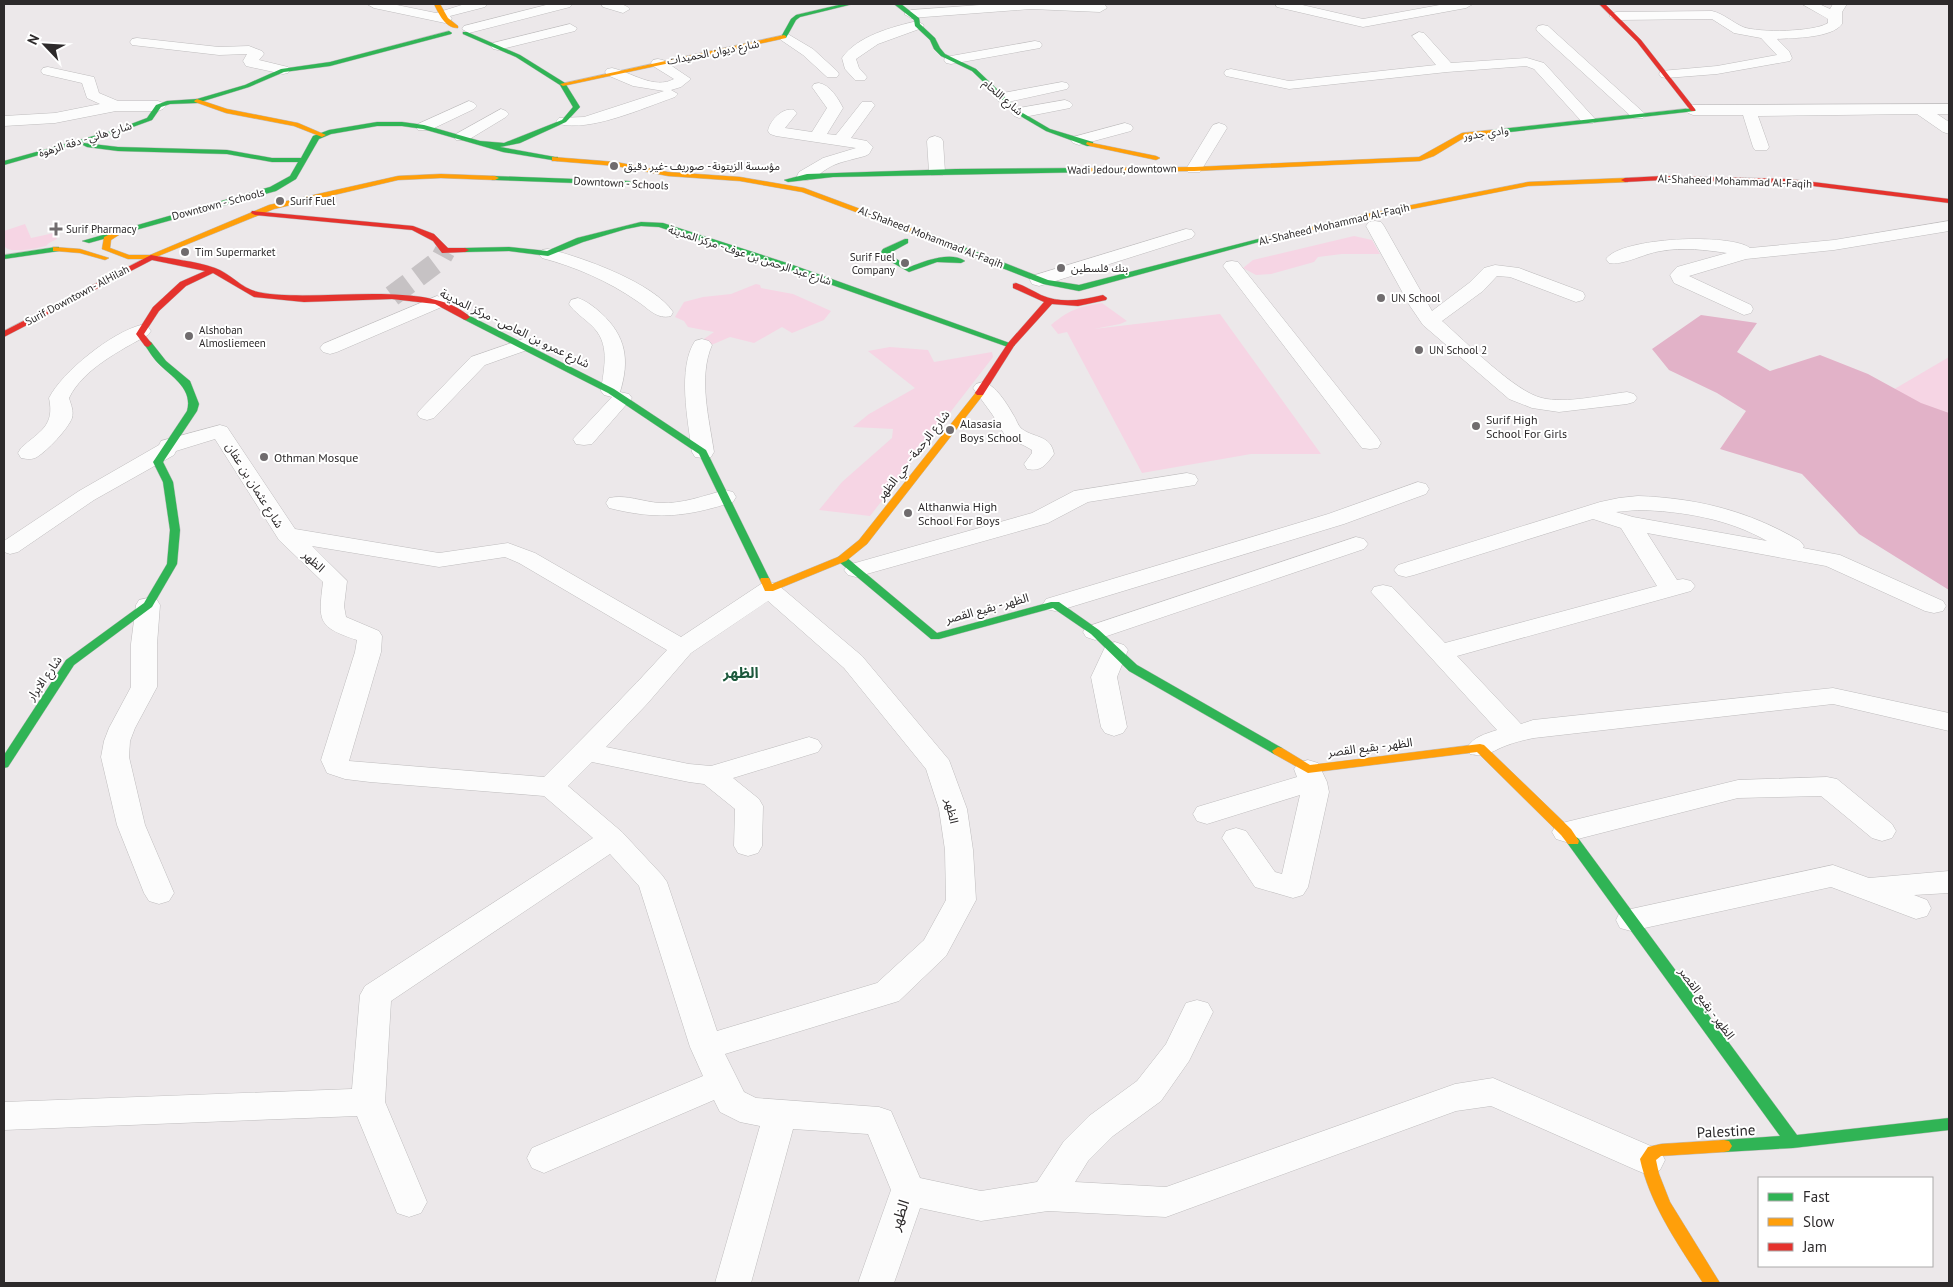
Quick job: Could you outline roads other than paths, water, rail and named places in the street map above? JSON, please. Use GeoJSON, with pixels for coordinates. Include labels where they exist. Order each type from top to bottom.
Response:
{"type":"FeatureCollection","features":[{"type":"Feature","properties":{"kind":"main road"},"geometry":{"type":"LineString","coordinates":[[786,37],[794,18],[800,14],[834,10],[850,4]]}},
{"type":"Feature","properties":{"kind":"main road","name":"شارع اللحام"},"geometry":{"type":"LineString","coordinates":[[897,4],[933,39],[940,52],[951,60],[974,70],[1019,113],[1048,130],[1078,140],[1162,159],[1194,169]]}},
{"type":"Feature","properties":{"kind":"main road"},"geometry":{"type":"LineString","coordinates":[[1602,4],[1616,16],[1694,110]]}},
{"type":"Feature","properties":{"kind":"main road"},"geometry":{"type":"LineString","coordinates":[[441,12],[460,30],[498,46],[562,84],[577,107],[564,121],[517,141],[504,145],[480,143]]}},
{"type":"Feature","properties":{"kind":"main road","name":"شارع هاني - دفة الزهوة"},"geometry":{"type":"LineString","coordinates":[[4,163],[68,146],[150,119],[158,106],[180,100],[197,101],[248,86],[282,70],[330,64],[460,30]]}},
{"type":"Feature","properties":{"kind":"main road","name":"شارع ديوان الحميدات"},"geometry":{"type":"LineString","coordinates":[[562,84],[786,37]]}},
{"type":"Feature","properties":{"kind":"main road"},"geometry":{"type":"LineString","coordinates":[[197,101],[226,111],[296,124],[322,135]]}},
{"type":"Feature","properties":{"kind":"main road","name":"وادي جدور"},"geometry":{"type":"LineString","coordinates":[[1194,169],[1420,159],[1440,152],[1446,144],[1463,135],[1694,110]]}},
{"type":"Feature","properties":{"kind":"main road","name":"Downtown - Schools"},"geometry":{"type":"LineString","coordinates":[[65,249],[88,247],[90,244],[86,241],[222,205],[273,188],[294,177],[309,147],[316,138],[330,132],[377,124],[410,124],[518,153],[554,159],[616,164],[668,174],[740,179]]}},
{"type":"Feature","properties":{"kind":"main road"},"geometry":{"type":"LineString","coordinates":[[517,141],[514,147],[518,153]]}},
{"type":"Feature","properties":{"kind":"main road"},"geometry":{"type":"LineString","coordinates":[[68,146],[92,145],[118,149],[227,152],[272,160],[304,160]]}},
{"type":"Feature","properties":{"kind":"main road","name":"Wadi Jedour, downtown"},"geometry":{"type":"LineString","coordinates":[[815,182],[937,172],[1194,169]]}},
{"type":"Feature","properties":{"kind":"main road","name":"Wadi Jedour, downtown"},"geometry":{"type":"LineString","coordinates":[[815,182],[1159,175],[1194,169]]}},
{"type":"Feature","properties":{"kind":"main road","name":"Downtown - Schools"},"geometry":{"type":"LineString","coordinates":[[151,257],[255,213],[315,197],[409,177],[451,176],[644,184]]}},
{"type":"Feature","properties":{"kind":"main road"},"geometry":{"type":"LineString","coordinates":[[714,188],[731,183],[731,180],[724,178]]}},
{"type":"Feature","properties":{"kind":"main road","name":"Al-Shaheed Mohammad Al-Faqih"},"geometry":{"type":"LineString","coordinates":[[815,182],[935,238],[1042,281],[1083,287],[1213,252],[1356,218],[1528,184],[1663,178],[1789,181],[1949,201]]}},
{"type":"Feature","properties":{"kind":"main road"},"geometry":{"type":"LineString","coordinates":[[740,179],[815,182]]}},
{"type":"Feature","properties":{"kind":"main road"},"geometry":{"type":"LineString","coordinates":[[740,179],[780,189],[788,193],[815,182]]}},
{"type":"Feature","properties":{"kind":"main road"},"geometry":{"type":"LineString","coordinates":[[780,189],[794,179],[815,182]]}},
{"type":"Feature","properties":{"kind":"main road","name":"Downtown - Schools"},"geometry":{"type":"LineString","coordinates":[[682,187],[769,192],[780,189],[910,243]]}},
{"type":"Feature","properties":{"kind":"main road","name":"Al-Shaheed Mohammad Al-Faqih"},"geometry":{"type":"LineString","coordinates":[[1370,227],[1547,192],[1668,190],[1795,192],[1949,210]]}},
{"type":"Feature","properties":{"kind":"main road"},"geometry":{"type":"LineString","coordinates":[[222,205],[239,202],[254,203],[258,207],[255,213],[413,228],[425,232],[440,243],[444,251],[509,249],[548,254]]}},
{"type":"Feature","properties":{"kind":"main road","name":"شارع عبد الرحمن بن عوف - مركز المدينة"},"geometry":{"type":"LineString","coordinates":[[548,254],[580,240],[625,227],[641,224],[660,225],[786,266],[1011,345]]}},
{"type":"Feature","properties":{"kind":"main road","name":"شارع عمرو بن العاص - مركز المدينة"},"geometry":{"type":"LineString","coordinates":[[121,231],[107,240],[106,247],[108,250],[132,257],[151,257],[213,270],[254,294],[304,299],[392,296],[436,302],[616,394],[703,452]]}},
{"type":"Feature","properties":{"kind":"main road"},"geometry":{"type":"LineString","coordinates":[[933,251],[965,263],[936,260],[913,268],[882,255],[885,252],[910,243],[916,237],[935,238]]}},
{"type":"Feature","properties":{"kind":"main road"},"geometry":{"type":"LineString","coordinates":[[4,256],[65,249],[86,252],[130,267]]}},
{"type":"Feature","properties":{"kind":"main road","name":"Surif Downtown- AlHilah"},"geometry":{"type":"LineString","coordinates":[[4,334],[151,257]]}},
{"type":"Feature","properties":{"kind":"main road"},"geometry":{"type":"LineString","coordinates":[[148,605],[172,564],[174,530],[168,482],[158,462],[193,408],[194,400],[185,381],[163,363],[152,347],[141,338],[140,334],[156,309],[183,284],[192,278],[213,270]]}},
{"type":"Feature","properties":{"kind":"main road","name":"Al-Shaheed Mohammad Al-Faqih"},"geometry":{"type":"LineString","coordinates":[[1004,280],[1058,306],[1070,306],[1116,295]]}},
{"type":"Feature","properties":{"kind":"main road"},"geometry":{"type":"LineString","coordinates":[[1042,281],[1071,293],[1071,296],[1065,300],[1049,302]]}},
{"type":"Feature","properties":{"kind":"main road","name":"شارع الرحمة - حي الظهر"},"geometry":{"type":"LineString","coordinates":[[769,589],[849,564],[863,542],[983,388],[1011,345],[1049,302]]}},
{"type":"Feature","properties":{"kind":"main road"},"geometry":{"type":"LineString","coordinates":[[703,452],[769,589]]}},
{"type":"Feature","properties":{"kind":"main road","name":"الظهر - بقيع القصر"},"geometry":{"type":"LineString","coordinates":[[849,564],[936,637],[1055,604]]}},
{"type":"Feature","properties":{"kind":"main road"},"geometry":{"type":"LineString","coordinates":[[1055,604],[1095,632],[1132,668],[1209,710],[1310,776]]}},
{"type":"Feature","properties":{"kind":"main road","name":"شارع الابرار"},"geometry":{"type":"LineString","coordinates":[[4,764],[70,663],[148,605]]}},
{"type":"Feature","properties":{"kind":"main road","name":"الظهر - بقيع القصر"},"geometry":{"type":"LineString","coordinates":[[1310,776],[1480,748],[1566,832],[1793,1142]]}},
{"type":"Feature","properties":{"kind":"main road","name":"Palestine"},"geometry":{"type":"LineString","coordinates":[[1648,1160],[1652,1153],[1657,1150],[1793,1142],[1949,1124]]}},
{"type":"Feature","properties":{"kind":"main road"},"geometry":{"type":"LineString","coordinates":[[1648,1160],[1654,1186],[1712,1283]]}},
{"type":"Feature","properties":{"kind":"street"},"geometry":{"type":"LineString","coordinates":[[374,4],[441,12],[480,4]]}},
{"type":"Feature","properties":{"kind":"street"},"geometry":{"type":"LineString","coordinates":[[460,30],[565,4]]}},
{"type":"Feature","properties":{"kind":"street"},"geometry":{"type":"LineString","coordinates":[[608,4],[623,9]]}},
{"type":"Feature","properties":{"kind":"street"},"geometry":{"type":"LineString","coordinates":[[1282,4],[1363,23],[1466,4]]}},
{"type":"Feature","properties":{"kind":"street"},"geometry":{"type":"LineString","coordinates":[[1616,16],[1712,15],[1724,18],[1740,30],[1764,34],[1827,29],[1834,26],[1838,10],[1810,4]]}},
{"type":"Feature","properties":{"kind":"street"},"geometry":{"type":"LineString","coordinates":[[860,77],[851,69],[849,58],[874,39],[914,20],[1031,5],[1100,8]]}},
{"type":"Feature","properties":{"kind":"street"},"geometry":{"type":"LineString","coordinates":[[498,46],[570,28]]}},
{"type":"Feature","properties":{"kind":"street"},"geometry":{"type":"LineString","coordinates":[[1543,29],[1638,115]]}},
{"type":"Feature","properties":{"kind":"street"},"geometry":{"type":"LineString","coordinates":[[1666,74],[1717,70],[1784,58],[1784,54],[1764,34]]}},
{"type":"Feature","properties":{"kind":"street"},"geometry":{"type":"LineString","coordinates":[[1419,36],[1447,68]]}},
{"type":"Feature","properties":{"kind":"street"},"geometry":{"type":"LineString","coordinates":[[786,37],[808,52],[832,74]]}},
{"type":"Feature","properties":{"kind":"street"},"geometry":{"type":"LineString","coordinates":[[137,42],[219,51],[252,50],[257,54],[250,60],[251,63],[282,70]]}},
{"type":"Feature","properties":{"kind":"street"},"geometry":{"type":"LineString","coordinates":[[951,60],[1035,45]]}},
{"type":"Feature","properties":{"kind":"street"},"geometry":{"type":"LineString","coordinates":[[1230,73],[1289,86],[1517,61],[1539,66],[1588,120]]}},
{"type":"Feature","properties":{"kind":"street"},"geometry":{"type":"LineString","coordinates":[[612,72],[635,82],[651,85],[667,85],[684,79],[658,64]]}},
{"type":"Feature","properties":{"kind":"street"},"geometry":{"type":"LineString","coordinates":[[48,72],[67,74],[89,80],[92,95],[116,106]]}},
{"type":"Feature","properties":{"kind":"street"},"geometry":{"type":"LineString","coordinates":[[1003,98],[1062,86]]}},
{"type":"Feature","properties":{"kind":"street"},"geometry":{"type":"LineString","coordinates":[[816,137],[835,108],[832,101],[818,87]]}},
{"type":"Feature","properties":{"kind":"street"},"geometry":{"type":"LineString","coordinates":[[564,121],[585,122],[670,94]]}},
{"type":"Feature","properties":{"kind":"street"},"geometry":{"type":"LineString","coordinates":[[840,140],[866,105]]}},
{"type":"Feature","properties":{"kind":"street"},"geometry":{"type":"LineString","coordinates":[[4,121],[55,118],[116,106],[158,106]]}},
{"type":"Feature","properties":{"kind":"street"},"geometry":{"type":"LineString","coordinates":[[424,127],[469,106]]}},
{"type":"Feature","properties":{"kind":"street"},"geometry":{"type":"LineString","coordinates":[[1019,113],[1065,106]]}},
{"type":"Feature","properties":{"kind":"street"},"geometry":{"type":"LineString","coordinates":[[1694,110],[1749,112],[1949,108]]}},
{"type":"Feature","properties":{"kind":"street"},"geometry":{"type":"LineString","coordinates":[[1920,109],[1949,129]]}},
{"type":"Feature","properties":{"kind":"street"},"geometry":{"type":"LineString","coordinates":[[1749,112],[1761,147]]}},
{"type":"Feature","properties":{"kind":"street"},"geometry":{"type":"LineString","coordinates":[[789,113],[775,129],[776,131],[861,144],[865,149],[859,154],[830,161],[815,182]]}},
{"type":"Feature","properties":{"kind":"street"},"geometry":{"type":"LineString","coordinates":[[462,138],[500,114]]}},
{"type":"Feature","properties":{"kind":"street"},"geometry":{"type":"LineString","coordinates":[[1078,140],[1125,128]]}},
{"type":"Feature","properties":{"kind":"street"},"geometry":{"type":"LineString","coordinates":[[1194,169],[1219,128]]}},
{"type":"Feature","properties":{"kind":"street"},"geometry":{"type":"LineString","coordinates":[[935,141],[937,172]]}},
{"type":"Feature","properties":{"kind":"street"},"geometry":{"type":"LineString","coordinates":[[1744,309],[1681,280],[1679,275],[1683,271],[1731,257],[1760,252],[1834,245],[1949,226]]}},
{"type":"Feature","properties":{"kind":"street"},"geometry":{"type":"LineString","coordinates":[[1370,227],[1430,321],[1512,392],[1526,400],[1559,406],[1627,398]]}},
{"type":"Feature","properties":{"kind":"street"},"geometry":{"type":"LineString","coordinates":[[1042,281],[1186,234]]}},
{"type":"Feature","properties":{"kind":"street"},"geometry":{"type":"LineString","coordinates":[[1614,259],[1638,249],[1666,243],[1698,244],[1760,252]]}},
{"type":"Feature","properties":{"kind":"street"},"geometry":{"type":"LineString","coordinates":[[548,254],[597,270],[642,294],[664,312]]}},
{"type":"Feature","properties":{"kind":"street"},"geometry":{"type":"LineString","coordinates":[[1231,266],[1370,443]]}},
{"type":"Feature","properties":{"kind":"street"},"geometry":{"type":"LineString","coordinates":[[1430,321],[1476,287],[1490,272],[1497,270],[1513,272],[1576,296]]}},
{"type":"Feature","properties":{"kind":"street"},"geometry":{"type":"LineString","coordinates":[[330,348],[436,302]]}},
{"type":"Feature","properties":{"kind":"street"},"geometry":{"type":"LineString","coordinates":[[578,304],[607,328],[615,343],[616,394],[584,439]]}},
{"type":"Feature","properties":{"kind":"street"},"geometry":{"type":"LineString","coordinates":[[29,453],[62,419],[63,413],[59,398],[63,389],[105,351],[141,331]]}},
{"type":"Feature","properties":{"kind":"street"},"geometry":{"type":"LineString","coordinates":[[702,345],[697,355],[696,400],[703,452]]}},
{"type":"Feature","properties":{"kind":"street"},"geometry":{"type":"LineString","coordinates":[[427,414],[478,361],[524,346]]}},
{"type":"Feature","properties":{"kind":"street"},"geometry":{"type":"LineString","coordinates":[[983,388],[1002,413],[1013,434],[1033,440],[1042,448],[1044,454],[1036,464]]}},
{"type":"Feature","properties":{"kind":"street","name":"شارع عثمان بن عفان"},"geometry":{"type":"LineString","coordinates":[[167,448],[220,431],[287,535]]}},
{"type":"Feature","properties":{"kind":"street"},"geometry":{"type":"LineString","coordinates":[[10,547],[70,504],[122,472],[167,448]]}},
{"type":"Feature","properties":{"kind":"street"},"geometry":{"type":"LineString","coordinates":[[849,564],[1040,518],[1082,496],[1187,480]]}},
{"type":"Feature","properties":{"kind":"street"},"geometry":{"type":"LineString","coordinates":[[1055,604],[1336,519],[1418,489]]}},
{"type":"Feature","properties":{"kind":"street"},"geometry":{"type":"LineString","coordinates":[[616,503],[660,510],[698,506],[725,497]]}},
{"type":"Feature","properties":{"kind":"street"},"geometry":{"type":"LineString","coordinates":[[1406,570],[1593,512],[1621,504],[1635,503],[1702,512],[1749,523],[1808,556]]}},
{"type":"Feature","properties":{"kind":"street"},"geometry":{"type":"LineString","coordinates":[[1593,512],[1629,523],[1832,560],[1934,606]]}},
{"type":"Feature","properties":{"kind":"street"},"geometry":{"type":"LineString","coordinates":[[1439,653],[1677,588],[1629,523]]}},
{"type":"Feature","properties":{"kind":"street","name":"الظهر"},"geometry":{"type":"LineString","coordinates":[[287,535],[439,560],[508,550],[527,558],[682,648]]}},
{"type":"Feature","properties":{"kind":"street","name":"الظهر"},"geometry":{"type":"LineString","coordinates":[[287,535],[335,581],[332,616],[337,624],[370,636],[368,652],[335,760],[337,767],[362,772],[551,787],[612,839],[652,882],[706,1047],[732,1102],[752,1112],[879,1121],[908,1190],[876,1283]]}},
{"type":"Feature","properties":{"kind":"street"},"geometry":{"type":"LineString","coordinates":[[1095,632],[1356,544]]}},
{"type":"Feature","properties":{"kind":"street"},"geometry":{"type":"LineString","coordinates":[[551,787],[638,698],[682,648],[769,589]]}},
{"type":"Feature","properties":{"kind":"street","name":"الظهر"},"geometry":{"type":"LineString","coordinates":[[706,1047],[888,992],[936,948],[960,900],[959,850],[953,809],[939,766],[853,662],[769,589]]}},
{"type":"Feature","properties":{"kind":"street"},"geometry":{"type":"LineString","coordinates":[[1382,592],[1515,734]]}},
{"type":"Feature","properties":{"kind":"street"},"geometry":{"type":"LineString","coordinates":[[148,605],[144,644],[144,687],[122,728],[117,741],[115,756],[130,825],[159,894]]}},
{"type":"Feature","properties":{"kind":"street"},"geometry":{"type":"LineString","coordinates":[[1114,727],[1104,677],[1115,650]]}},
{"type":"Feature","properties":{"kind":"street"},"geometry":{"type":"LineString","coordinates":[[1480,748],[1494,740],[1533,729],[1832,696],[1949,722]]}},
{"type":"Feature","properties":{"kind":"street"},"geometry":{"type":"LineString","coordinates":[[584,752],[689,773],[711,775],[809,746]]}},
{"type":"Feature","properties":{"kind":"street"},"geometry":{"type":"LineString","coordinates":[[711,775],[749,806],[748,846]]}},
{"type":"Feature","properties":{"kind":"street"},"geometry":{"type":"LineString","coordinates":[[1207,814],[1310,776],[1316,792],[1293,887],[1265,880],[1236,838]]}},
{"type":"Feature","properties":{"kind":"street"},"geometry":{"type":"LineString","coordinates":[[1566,832],[1738,789],[1827,786],[1882,831]]}},
{"type":"Feature","properties":{"kind":"street"},"geometry":{"type":"LineString","coordinates":[[409,1202],[368,1102],[376,995],[612,839]]}},
{"type":"Feature","properties":{"kind":"street"},"geometry":{"type":"LineString","coordinates":[[1631,920],[1833,876],[1916,908]]}},
{"type":"Feature","properties":{"kind":"street"},"geometry":{"type":"LineString","coordinates":[[1867,889],[1949,882]]}},
{"type":"Feature","properties":{"kind":"street"},"geometry":{"type":"LineString","coordinates":[[1048,1196],[1076,1152],[1094,1132],[1149,1091],[1178,1052],[1197,1012]]}},
{"type":"Feature","properties":{"kind":"street"},"geometry":{"type":"LineString","coordinates":[[544,1158],[722,1082]]}},
{"type":"Feature","properties":{"kind":"street"},"geometry":{"type":"LineString","coordinates":[[908,1190],[981,1206],[1048,1196],[1166,1202],[1455,1098],[1493,1092],[1648,1160]]}},
{"type":"Feature","properties":{"kind":"street"},"geometry":{"type":"LineString","coordinates":[[4,1116],[368,1102]]}},
{"type":"Feature","properties":{"kind":"street"},"geometry":{"type":"LineString","coordinates":[[732,1283],[780,1114]]}},
{"type":"Feature","properties":{"kind":"tunnel"},"geometry":{"type":"LineString","coordinates":[[392,296],[440,260],[445,251]]}},
{"type":"Feature","properties":{"kind":"place","name":"مؤسسة الزيتونة - صوريف -غير دقيق"},"geometry":{"type":"Point","coordinates":[614,166]}},
{"type":"Feature","properties":{"kind":"place","name":"Surif Fuel"},"geometry":{"type":"Point","coordinates":[280,201]}},
{"type":"Feature","properties":{"kind":"place","name":"Surif Pharmacy"},"geometry":{"type":"Point","coordinates":[56,229]}},
{"type":"Feature","properties":{"kind":"place","name":"Tim Supermarket"},"geometry":{"type":"Point","coordinates":[185,252]}},
{"type":"Feature","properties":{"kind":"place","name":"Surif Fuel Company"},"geometry":{"type":"Point","coordinates":[905,263]}},
{"type":"Feature","properties":{"kind":"place","name":"بنك فلسطين"},"geometry":{"type":"Point","coordinates":[1061,268]}},
{"type":"Feature","properties":{"kind":"place","name":"UN School"},"geometry":{"type":"Point","coordinates":[1381,298]}},
{"type":"Feature","properties":{"kind":"place","name":"Alshoban Almosliemeen"},"geometry":{"type":"Point","coordinates":[189,336]}},
{"type":"Feature","properties":{"kind":"place","name":"UN School 2"},"geometry":{"type":"Point","coordinates":[1419,350]}},
{"type":"Feature","properties":{"kind":"place","name":"Surif High School For Girls"},"geometry":{"type":"Point","coordinates":[1476,426]}},
{"type":"Feature","properties":{"kind":"place","name":"Alasasia Boys School"},"geometry":{"type":"Point","coordinates":[950,430]}},
{"type":"Feature","properties":{"kind":"place","name":"Othman Mosque"},"geometry":{"type":"Point","coordinates":[264,457]}},
{"type":"Feature","properties":{"kind":"place","name":"Althanwia High School For Boys"},"geometry":{"type":"Point","coordinates":[908,513]}},
{"type":"Feature","properties":{"kind":"district","name":"الظهر"},"geometry":{"type":"Point","coordinates":[741,672]}}]}
